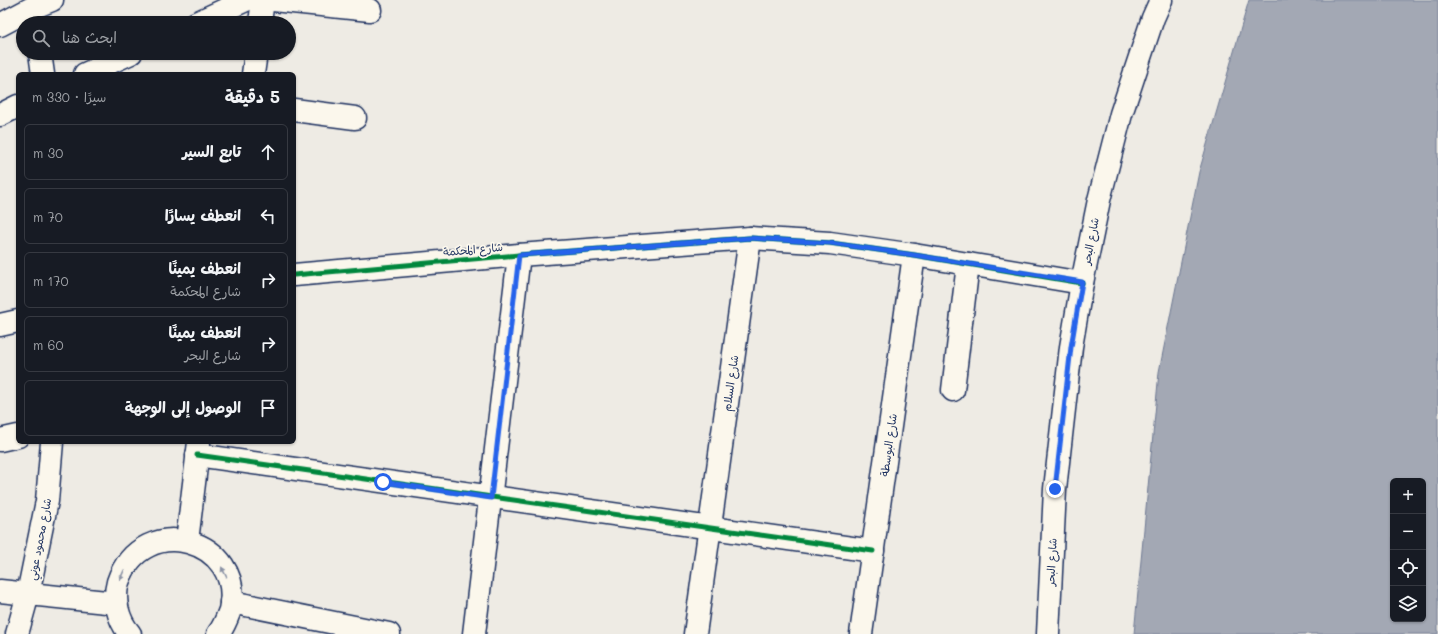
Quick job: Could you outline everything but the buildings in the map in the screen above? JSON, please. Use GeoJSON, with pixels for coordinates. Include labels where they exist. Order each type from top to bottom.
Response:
{"type":"FeatureCollection","features":[{"type":"Feature","properties":{"kind":"street"},"geometry":{"type":"LineString","coordinates":[[18,16],[52,0]]}},
{"type":"Feature","properties":{"kind":"street"},"geometry":{"type":"LineString","coordinates":[[211,16],[246,0]]}},
{"type":"Feature","properties":{"kind":"street"},"geometry":{"type":"LineString","coordinates":[[261,16],[263,0]]}},
{"type":"Feature","properties":{"kind":"street"},"geometry":{"type":"LineString","coordinates":[[273,0],[370,10]]}},
{"type":"Feature","properties":{"kind":"street","name":"شارع البحر"},"geometry":{"type":"LineString","coordinates":[[1048,634],[1055,489],[1071,347],[1082,282],[1099,200],[1121,114],[1153,18],[1161,0]]}},
{"type":"Feature","properties":{"kind":"street"},"geometry":{"type":"LineString","coordinates":[[0,24],[16,17]]}},
{"type":"Feature","properties":{"kind":"street"},"geometry":{"type":"LineString","coordinates":[[41,60],[43,72]]}},
{"type":"Feature","properties":{"kind":"street"},"geometry":{"type":"LineString","coordinates":[[89,72],[116,60]]}},
{"type":"Feature","properties":{"kind":"street"},"geometry":{"type":"LineString","coordinates":[[253,72],[255,60]]}},
{"type":"Feature","properties":{"kind":"street"},"geometry":{"type":"LineString","coordinates":[[0,115],[16,107]]}},
{"type":"Feature","properties":{"kind":"street"},"geometry":{"type":"LineString","coordinates":[[296,110],[355,118]]}},
{"type":"Feature","properties":{"kind":"street","name":"شارع المحكمة"},"geometry":{"type":"LineString","coordinates":[[296,275],[519,255],[750,238],[830,243],[1082,282]]}},
{"type":"Feature","properties":{"kind":"street","name":"شارع السلام"},"geometry":{"type":"LineString","coordinates":[[695,634],[750,238]]}},
{"type":"Feature","properties":{"kind":"street"},"geometry":{"type":"LineString","coordinates":[[474,634],[519,255]]}},
{"type":"Feature","properties":{"kind":"street","name":"شارع البوسطة"},"geometry":{"type":"LineString","coordinates":[[861,634],[914,255]]}},
{"type":"Feature","properties":{"kind":"street"},"geometry":{"type":"LineString","coordinates":[[953,390],[968,264]]}},
{"type":"Feature","properties":{"kind":"street"},"geometry":{"type":"LineString","coordinates":[[0,325],[16,321]]}},
{"type":"Feature","properties":{"kind":"street"},"geometry":{"type":"LineString","coordinates":[[0,440],[16,436]]}},
{"type":"Feature","properties":{"kind":"street","name":"شارع محمود عوني"},"geometry":{"type":"LineString","coordinates":[[17,634],[28,594],[47,501],[52,444]]}},
{"type":"Feature","properties":{"kind":"street"},"geometry":{"type":"LineString","coordinates":[[187,541],[198,449],[491,498],[873,551]]}},
{"type":"Feature","properties":{"kind":"street"},"geometry":{"type":"LineString","coordinates":[[130,634],[119,617],[116,603],[117,587],[122,573],[130,560],[142,549],[156,543],[171,540],[187,541],[202,547],[215,557],[225,570],[230,585],[231,602],[228,618],[218,634]]}},
{"type":"Feature","properties":{"kind":"street"},"geometry":{"type":"LineString","coordinates":[[0,591],[116,603]]}},
{"type":"Feature","properties":{"kind":"street"},"geometry":{"type":"LineString","coordinates":[[231,602],[305,625],[389,634]]}},
{"type":"Feature","properties":{"kind":"shaded area"},"geometry":{"type":"Polygon","coordinates":[[[1249,0],[1438,0],[1438,634],[1134,634],[1159,372],[1199,172],[1249,0]]]}},
{"type":"Feature","properties":{"kind":"cycle path"},"geometry":{"type":"LineString","coordinates":[[296,275],[519,255],[750,238],[830,243],[914,255],[1082,283]]}},
{"type":"Feature","properties":{"kind":"cycle path"},"geometry":{"type":"LineString","coordinates":[[197,455],[873,551]]}},
{"type":"Feature","properties":{"kind":"route"},"geometry":{"type":"LineString","coordinates":[[383,482],[491,498],[519,255],[750,238],[830,243],[1082,282],[1071,347],[1055,489]]}}]}
